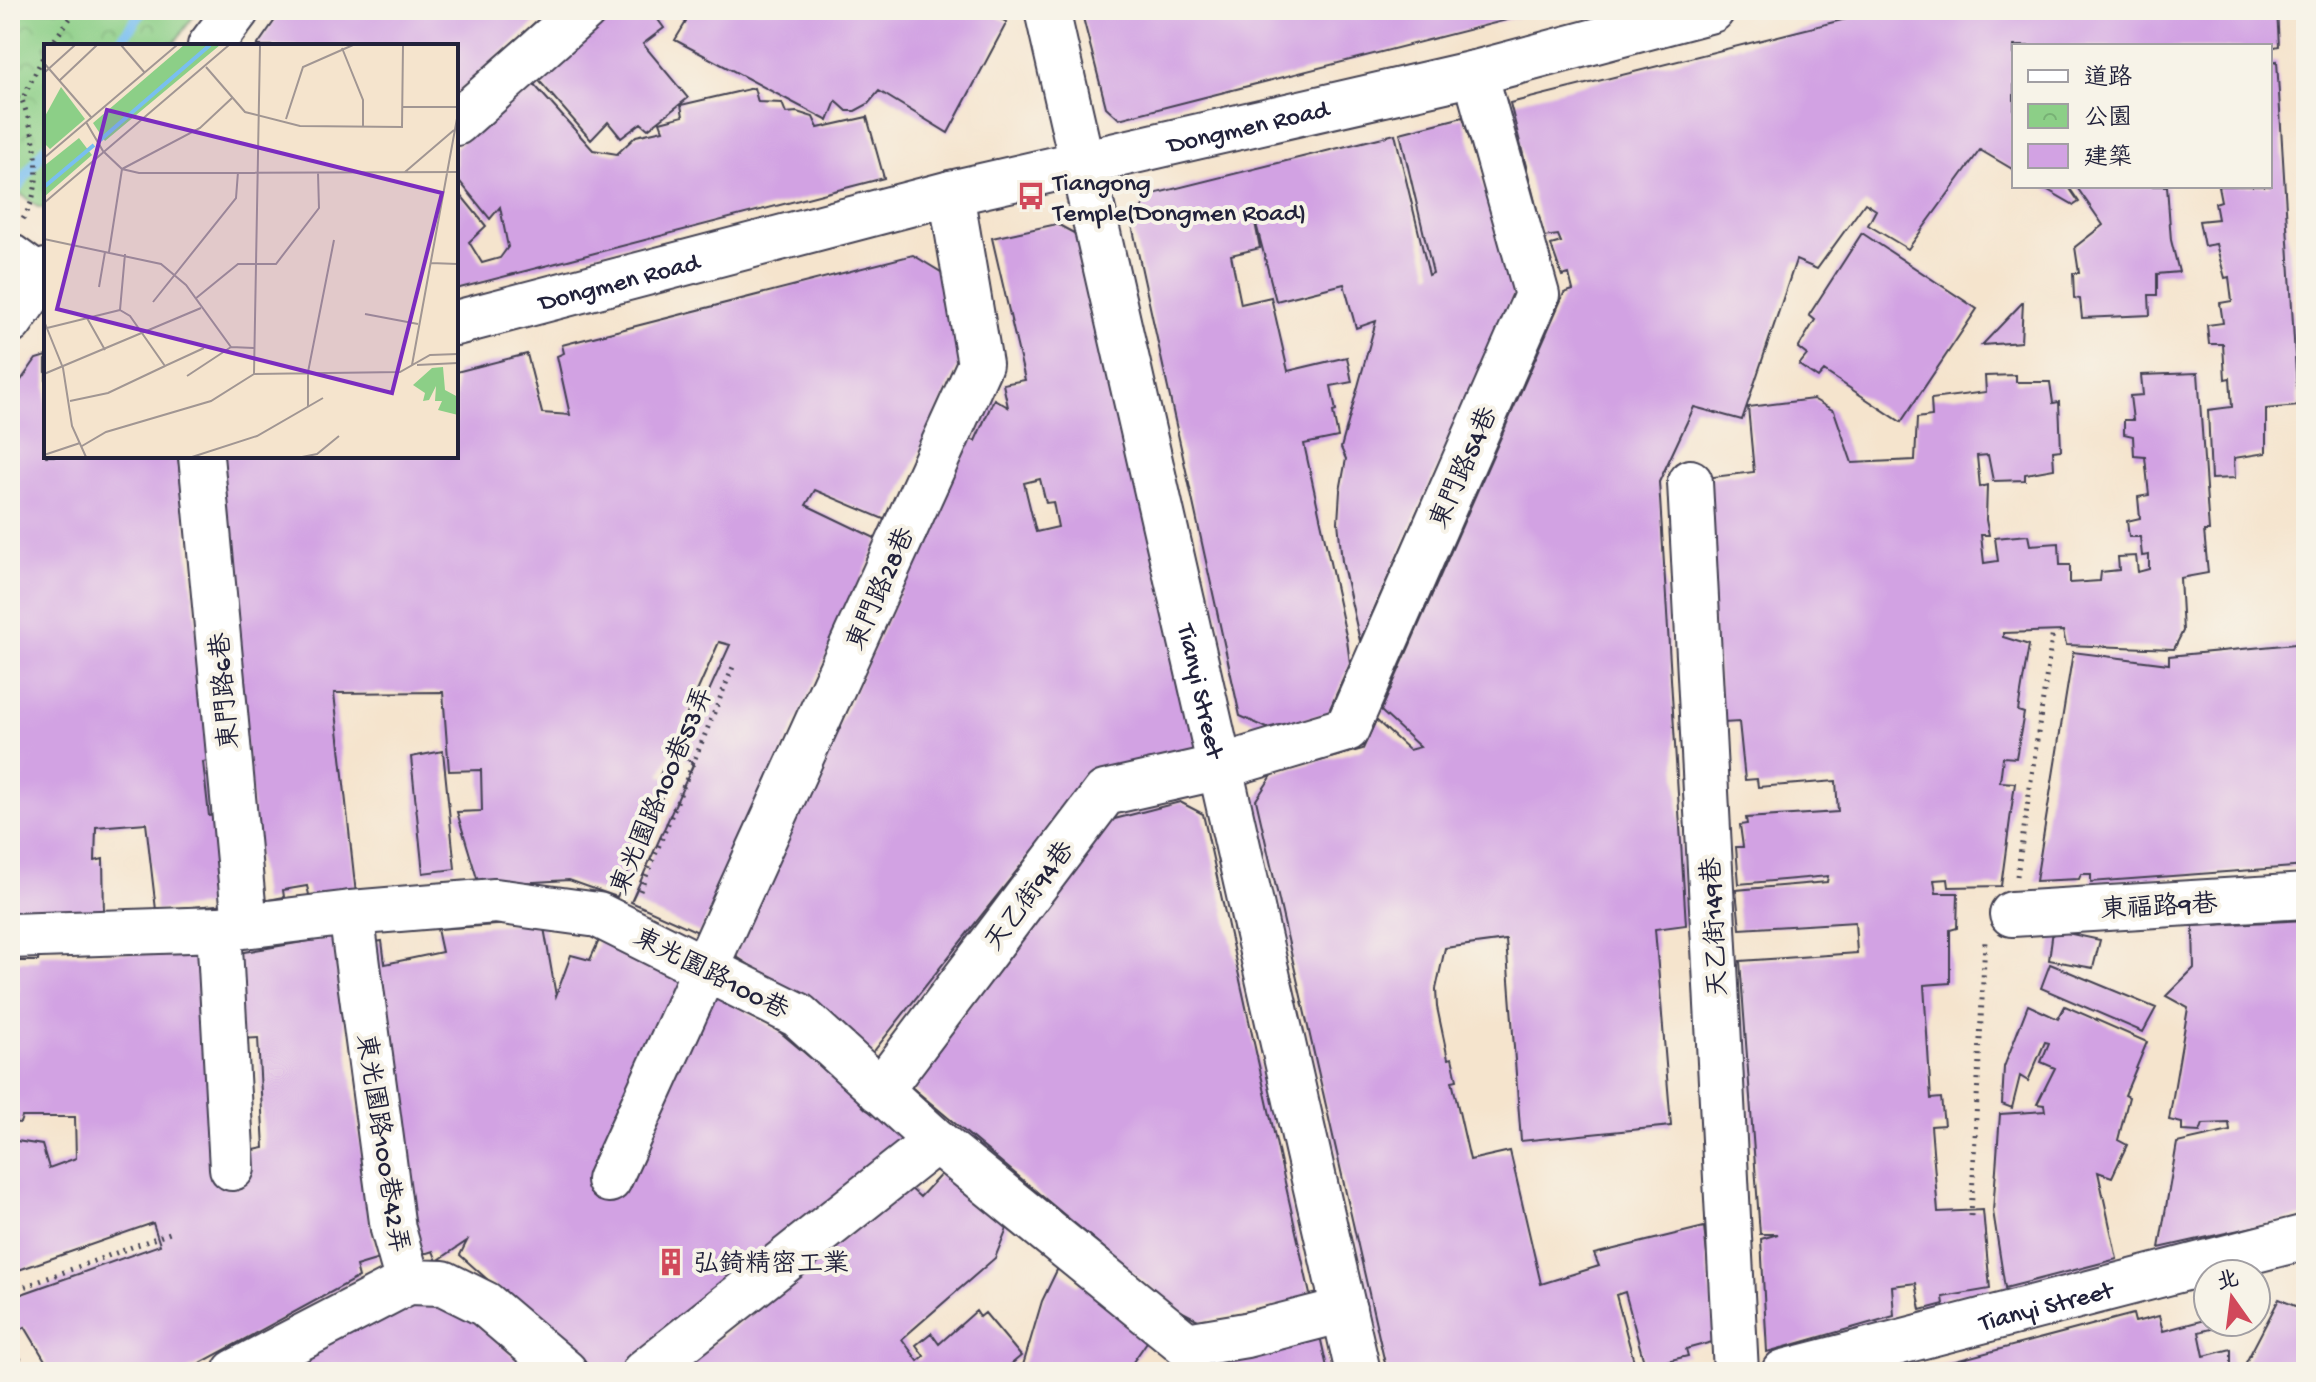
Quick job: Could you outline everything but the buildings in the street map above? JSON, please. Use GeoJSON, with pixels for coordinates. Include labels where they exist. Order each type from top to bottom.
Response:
{"type":"FeatureCollection","features":[{"type":"Feature","properties":{"kind":"street"},"geometry":{"type":"LineString","coordinates":[[212,44],[237,10]]}},
{"type":"Feature","properties":{"kind":"street"},"geometry":{"type":"LineString","coordinates":[[458,121],[584,10]]}},
{"type":"Feature","properties":{"kind":"street","name":"Tianyi Street"},"geometry":{"type":"LineString","coordinates":[[1047,10],[1358,1372]]}},
{"type":"Feature","properties":{"kind":"street","name":"Dongmen Road"},"geometry":{"type":"LineString","coordinates":[[458,322],[951,193],[1475,73],[1712,10]]}},
{"type":"Feature","properties":{"kind":"street","name":"東門路54巷"},"geometry":{"type":"LineString","coordinates":[[1220,767],[1347,729],[1537,295],[1475,73]]}},
{"type":"Feature","properties":{"kind":"street","name":"東門路28巷"},"geometry":{"type":"LineString","coordinates":[[609,1180],[980,364],[951,193]]}},
{"type":"Feature","properties":{"kind":"street"},"geometry":{"type":"LineString","coordinates":[[10,322],[32,263]]}},
{"type":"Feature","properties":{"kind":"street","name":"東門路6巷"},"geometry":{"type":"LineString","coordinates":[[201,458],[232,927],[232,1168]]}},
{"type":"Feature","properties":{"kind":"street","name":"天乙街149巷"},"geometry":{"type":"LineString","coordinates":[[1690,482],[1736,1372]]}},
{"type":"Feature","properties":{"kind":"street","name":"天乙街94巷"},"geometry":{"type":"LineString","coordinates":[[880,1091],[1105,793],[1220,767]]}},
{"type":"Feature","properties":{"kind":"street","name":"東福路9巷"},"geometry":{"type":"LineString","coordinates":[[2012,914],[2306,896]]}},
{"type":"Feature","properties":{"kind":"street","name":"東光園路100巷"},"geometry":{"type":"LineString","coordinates":[[10,936],[232,927],[495,901],[598,915],[798,1015],[1178,1358],[1246,1335],[1344,1310]]}},
{"type":"Feature","properties":{"kind":"street","name":"東光園路100巷42弄"},"geometry":{"type":"LineString","coordinates":[[351,913],[393,1229],[408,1282],[443,1283],[485,1304],[565,1372]]}},
{"type":"Feature","properties":{"kind":"street"},"geometry":{"type":"LineString","coordinates":[[644,1372],[936,1141]]}},
{"type":"Feature","properties":{"kind":"street","name":"Tianyi Street"},"geometry":{"type":"LineString","coordinates":[[1784,1372],[2306,1237]]}},
{"type":"Feature","properties":{"kind":"street"},"geometry":{"type":"LineString","coordinates":[[235,1372],[408,1282]]}},
{"type":"Feature","properties":{"kind":"path"},"geometry":{"type":"LineString","coordinates":[[51,44],[76,10]]}},
{"type":"Feature","properties":{"kind":"path"},"geometry":{"type":"LineString","coordinates":[[32,263],[37,151],[22,100],[44,55]]}},
{"type":"Feature","properties":{"kind":"path"},"geometry":{"type":"LineString","coordinates":[[10,96],[22,100]]}},
{"type":"Feature","properties":{"kind":"path","name":"東光園路100巷53弄"},"geometry":{"type":"LineString","coordinates":[[624,928],[733,667]]}},
{"type":"Feature","properties":{"kind":"path"},"geometry":{"type":"LineString","coordinates":[[10,1292],[170,1233]]}},
{"type":"Feature","properties":{"kind":"path"},"geometry":{"type":"LineString","coordinates":[[10,1336],[25,1372]]}},
{"type":"Feature","properties":{"kind":"green space"},"geometry":{"type":"Polygon","coordinates":[[[10,10],[198,10],[173,44],[44,44],[44,208],[38,207],[10,186],[10,10]]]}},
{"type":"Feature","properties":{"kind":"waterway"},"geometry":{"type":"LineString","coordinates":[[118,44],[143,10]]}},
{"type":"Feature","properties":{"kind":"waterway"},"geometry":{"type":"LineString","coordinates":[[10,198],[44,150]]}},
{"type":"Feature","properties":{"kind":"place","name":"Tiangong Temple(Dongmen Road)"},"geometry":{"type":"Point","coordinates":[1031,196]}},
{"type":"Feature","properties":{"kind":"place","name":"弘錡精密工業"},"geometry":{"type":"Point","coordinates":[671,1262]}}]}
